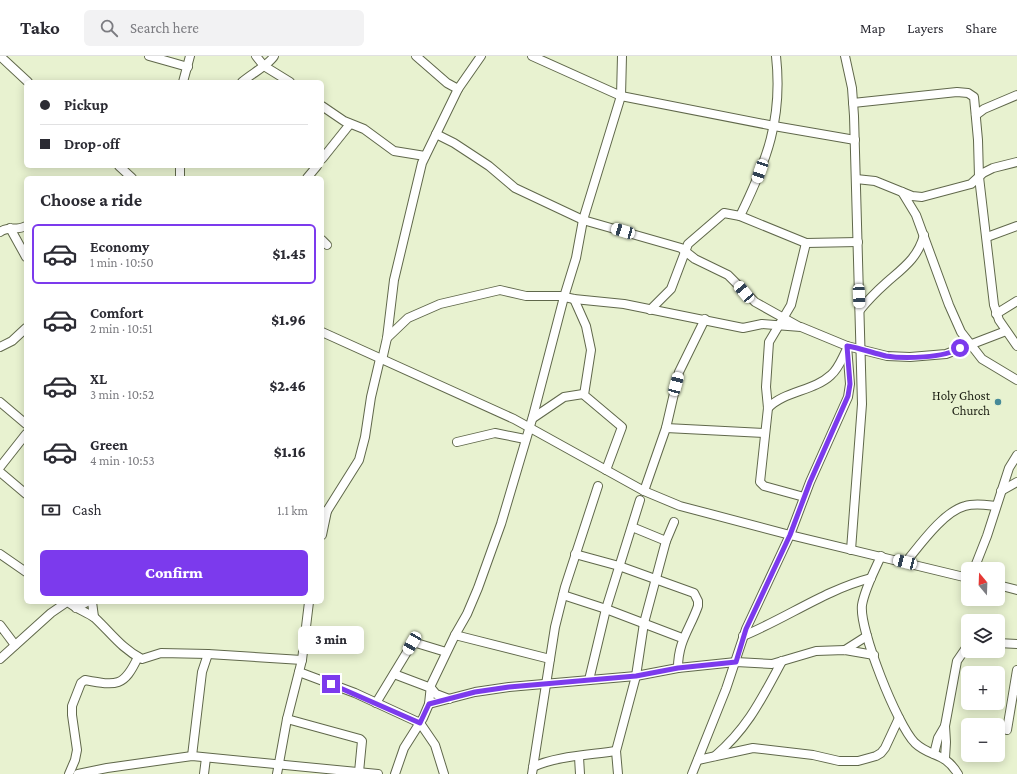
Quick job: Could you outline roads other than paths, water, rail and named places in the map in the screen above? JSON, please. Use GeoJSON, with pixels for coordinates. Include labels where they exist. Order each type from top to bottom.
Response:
{"type":"FeatureCollection","features":[{"type":"Feature","properties":{"kind":"street"},"geometry":{"type":"LineString","coordinates":[[0,56],[26,80]]}},
{"type":"Feature","properties":{"kind":"street"},"geometry":{"type":"LineString","coordinates":[[149,56],[188,67]]}},
{"type":"Feature","properties":{"kind":"street"},"geometry":{"type":"LineString","coordinates":[[184,80],[190,56]]}},
{"type":"Feature","properties":{"kind":"street"},"geometry":{"type":"LineString","coordinates":[[256,56],[264,66],[287,80]]}},
{"type":"Feature","properties":{"kind":"street"},"geometry":{"type":"LineString","coordinates":[[244,80],[254,71],[269,63],[274,56]]}},
{"type":"Feature","properties":{"kind":"street"},"geometry":{"type":"LineString","coordinates":[[416,56],[447,83],[458,89]]}},
{"type":"Feature","properties":{"kind":"street"},"geometry":{"type":"LineString","coordinates":[[325,512],[359,460],[365,437],[371,397],[387,338],[394,280],[418,177],[425,156],[458,89],[481,56]]}},
{"type":"Feature","properties":{"kind":"street"},"geometry":{"type":"LineString","coordinates":[[532,56],[621,96],[774,126],[855,140]]}},
{"type":"Feature","properties":{"kind":"street"},"geometry":{"type":"LineString","coordinates":[[395,774],[404,748],[420,723],[429,704],[431,688],[446,652],[467,614],[501,524],[529,427],[533,418],[564,297],[576,258],[583,220],[621,96],[622,56]]}},
{"type":"Feature","properties":{"kind":"street"},"geometry":{"type":"LineString","coordinates":[[740,216],[757,181],[774,126],[778,95],[776,56]]}},
{"type":"Feature","properties":{"kind":"street"},"geometry":{"type":"LineString","coordinates":[[845,56],[849,71],[853,103],[855,140],[862,404],[851,550]]}},
{"type":"Feature","properties":{"kind":"street"},"geometry":{"type":"LineString","coordinates":[[853,103],[964,92],[974,97],[979,177],[996,314],[1017,346]]}},
{"type":"Feature","properties":{"kind":"street"},"geometry":{"type":"LineString","coordinates":[[976,116],[984,109],[1017,95]]}},
{"type":"Feature","properties":{"kind":"street"},"geometry":{"type":"LineString","coordinates":[[324,107],[350,124],[360,127],[394,151],[425,156]]}},
{"type":"Feature","properties":{"kind":"street"},"geometry":{"type":"LineString","coordinates":[[324,156],[350,124]]}},
{"type":"Feature","properties":{"kind":"street"},"geometry":{"type":"LineString","coordinates":[[436,134],[454,143],[489,166],[515,188],[583,220],[685,250],[696,259],[728,275],[755,302],[801,327],[847,347],[861,348],[887,356],[910,357],[946,354],[1006,331]]}},
{"type":"Feature","properties":{"kind":"street"},"geometry":{"type":"LineString","coordinates":[[856,179],[880,182],[902,192],[920,197],[971,184],[993,168],[1017,162]]}},
{"type":"Feature","properties":{"kind":"street"},"geometry":{"type":"LineString","coordinates":[[121,168],[130,176]]}},
{"type":"Feature","properties":{"kind":"street"},"geometry":{"type":"LineString","coordinates":[[309,176],[315,168]]}},
{"type":"Feature","properties":{"kind":"street"},"geometry":{"type":"LineString","coordinates":[[902,192],[914,209],[949,305],[961,332],[970,346],[987,363],[1017,380]]}},
{"type":"Feature","properties":{"kind":"street"},"geometry":{"type":"LineString","coordinates":[[914,209],[920,197]]}},
{"type":"Feature","properties":{"kind":"street"},"geometry":{"type":"LineString","coordinates":[[650,310],[671,288],[685,250],[693,238],[726,212],[740,216],[806,243],[858,242]]}},
{"type":"Feature","properties":{"kind":"street"},"geometry":{"type":"LineString","coordinates":[[987,237],[1017,226]]}},
{"type":"Feature","properties":{"kind":"street"},"geometry":{"type":"LineString","coordinates":[[0,232],[10,228],[19,229],[24,227]]}},
{"type":"Feature","properties":{"kind":"street"},"geometry":{"type":"LineString","coordinates":[[10,228],[24,253]]}},
{"type":"Feature","properties":{"kind":"street"},"geometry":{"type":"LineString","coordinates":[[860,310],[872,296],[915,257],[922,246],[924,235]]}},
{"type":"Feature","properties":{"kind":"street"},"geometry":{"type":"LineString","coordinates":[[804,497],[760,484],[764,433],[768,408],[766,387],[769,342],[791,305],[806,243]]}},
{"type":"Feature","properties":{"kind":"street"},"geometry":{"type":"LineString","coordinates":[[387,338],[408,318],[443,303],[500,290],[526,296],[564,297],[618,303],[705,319],[743,328],[757,325],[801,327]]}},
{"type":"Feature","properties":{"kind":"street"},"geometry":{"type":"LineString","coordinates":[[574,299],[586,326],[591,350],[584,394],[585,398],[622,427],[606,470]]}},
{"type":"Feature","properties":{"kind":"street"},"geometry":{"type":"LineString","coordinates":[[996,314],[1017,301]]}},
{"type":"Feature","properties":{"kind":"street"},"geometry":{"type":"LineString","coordinates":[[644,491],[666,428],[679,372],[705,319]]}},
{"type":"Feature","properties":{"kind":"street"},"geometry":{"type":"LineString","coordinates":[[0,347],[12,341],[24,330]]}},
{"type":"Feature","properties":{"kind":"street"},"geometry":{"type":"LineString","coordinates":[[324,333],[529,427],[644,491],[680,506],[790,535],[961,576]]}},
{"type":"Feature","properties":{"kind":"street"},"geometry":{"type":"LineString","coordinates":[[768,408],[795,392],[827,379],[836,370],[847,347]]}},
{"type":"Feature","properties":{"kind":"street"},"geometry":{"type":"LineString","coordinates":[[692,774],[736,662],[743,636],[790,535],[804,497],[849,393],[850,384],[847,347]]}},
{"type":"Feature","properties":{"kind":"street"},"geometry":{"type":"LineString","coordinates":[[533,418],[564,398],[584,394]]}},
{"type":"Feature","properties":{"kind":"street"},"geometry":{"type":"LineString","coordinates":[[0,402],[24,422]]}},
{"type":"Feature","properties":{"kind":"street"},"geometry":{"type":"LineString","coordinates":[[666,428],[764,433]]}},
{"type":"Feature","properties":{"kind":"street"},"geometry":{"type":"LineString","coordinates":[[457,442],[495,433],[526,439]]}},
{"type":"Feature","properties":{"kind":"street"},"geometry":{"type":"LineString","coordinates":[[0,467],[24,437]]}},
{"type":"Feature","properties":{"kind":"street"},"geometry":{"type":"LineString","coordinates":[[977,562],[987,536],[1009,468],[1017,455]]}},
{"type":"Feature","properties":{"kind":"street"},"geometry":{"type":"LineString","coordinates":[[0,472],[24,492]]}},
{"type":"Feature","properties":{"kind":"street"},"geometry":{"type":"LineString","coordinates":[[1001,491],[1017,482]]}},
{"type":"Feature","properties":{"kind":"street"},"geometry":{"type":"LineString","coordinates":[[533,770],[550,659],[563,595],[598,486]]}},
{"type":"Feature","properties":{"kind":"street"},"geometry":{"type":"LineString","coordinates":[[589,680],[606,609],[640,500]]}},
{"type":"Feature","properties":{"kind":"street"},"geometry":{"type":"LineString","coordinates":[[905,562],[932,532],[955,510],[968,505],[996,506]]}},
{"type":"Feature","properties":{"kind":"street"},"geometry":{"type":"LineString","coordinates":[[618,774],[616,751],[636,676],[644,624],[655,578],[666,541],[674,522]]}},
{"type":"Feature","properties":{"kind":"street"},"geometry":{"type":"LineString","coordinates":[[632,527],[666,541]]}},
{"type":"Feature","properties":{"kind":"street"},"geometry":{"type":"LineString","coordinates":[[0,554],[24,571]]}},
{"type":"Feature","properties":{"kind":"street"},"geometry":{"type":"LineString","coordinates":[[575,554],[619,566],[690,590],[697,597],[698,601],[696,612],[682,638],[678,656],[678,668]]}},
{"type":"Feature","properties":{"kind":"street"},"geometry":{"type":"LineString","coordinates":[[880,556],[862,605],[866,636],[899,718],[915,743],[934,754],[945,758],[958,774]]}},
{"type":"Feature","properties":{"kind":"street"},"geometry":{"type":"LineString","coordinates":[[743,636],[778,621],[830,592],[871,578]]}},
{"type":"Feature","properties":{"kind":"street"},"geometry":{"type":"LineString","coordinates":[[1005,587],[1017,590]]}},
{"type":"Feature","properties":{"kind":"street"},"geometry":{"type":"LineString","coordinates":[[563,595],[606,609],[682,638]]}},
{"type":"Feature","properties":{"kind":"street"},"geometry":{"type":"LineString","coordinates":[[0,659],[51,613],[65,604]]}},
{"type":"Feature","properties":{"kind":"street"},"geometry":{"type":"LineString","coordinates":[[71,604],[94,617],[116,641],[138,657],[146,659],[161,653],[208,654],[302,660]]}},
{"type":"Feature","properties":{"kind":"street"},"geometry":{"type":"LineString","coordinates":[[76,608],[83,604]]}},
{"type":"Feature","properties":{"kind":"street"},"geometry":{"type":"LineString","coordinates":[[92,604],[94,617]]}},
{"type":"Feature","properties":{"kind":"street"},"geometry":{"type":"LineString","coordinates":[[277,774],[287,719],[302,660],[309,604]]}},
{"type":"Feature","properties":{"kind":"street"},"geometry":{"type":"LineString","coordinates":[[0,625],[14,645]]}},
{"type":"Feature","properties":{"kind":"street"},"geometry":{"type":"LineString","coordinates":[[455,635],[550,659]]}},
{"type":"Feature","properties":{"kind":"street"},"geometry":{"type":"LineString","coordinates":[[845,650],[866,636]]}},
{"type":"Feature","properties":{"kind":"street"},"geometry":{"type":"LineString","coordinates":[[376,703],[414,641],[446,652]]}},
{"type":"Feature","properties":{"kind":"street"},"geometry":{"type":"LineString","coordinates":[[1005,643],[1017,644]]}},
{"type":"Feature","properties":{"kind":"street"},"geometry":{"type":"LineString","coordinates":[[429,704],[509,687],[636,676],[678,668],[736,662],[767,665],[808,652],[845,650],[874,656]]}},
{"type":"Feature","properties":{"kind":"street"},"geometry":{"type":"LineString","coordinates":[[192,756],[202,672],[208,654]]}},
{"type":"Feature","properties":{"kind":"street"},"geometry":{"type":"LineString","coordinates":[[934,754],[938,738],[944,726],[957,661],[961,655]]}},
{"type":"Feature","properties":{"kind":"street"},"geometry":{"type":"LineString","coordinates":[[68,774],[75,760],[77,750],[72,706],[81,683],[85,680],[110,683],[122,681],[130,675],[138,657]]}},
{"type":"Feature","properties":{"kind":"street"},"geometry":{"type":"LineString","coordinates":[[714,757],[735,738],[746,724],[768,689],[782,661]]}},
{"type":"Feature","properties":{"kind":"street"},"geometry":{"type":"LineString","coordinates":[[1007,730],[1017,670]]}},
{"type":"Feature","properties":{"kind":"street"},"geometry":{"type":"LineString","coordinates":[[299,672],[376,703],[420,723],[435,744],[444,774]]}},
{"type":"Feature","properties":{"kind":"street"},"geometry":{"type":"LineString","coordinates":[[394,674],[431,688],[436,694],[449,699]]}},
{"type":"Feature","properties":{"kind":"street"},"geometry":{"type":"LineString","coordinates":[[698,760],[753,748],[813,755],[838,762],[858,761],[880,753],[885,748],[899,718]]}},
{"type":"Feature","properties":{"kind":"street"},"geometry":{"type":"LineString","coordinates":[[287,719],[360,739],[362,741],[359,772]]}},
{"type":"Feature","properties":{"kind":"street"},"geometry":{"type":"LineString","coordinates":[[944,726],[946,742],[945,758]]}},
{"type":"Feature","properties":{"kind":"street"},"geometry":{"type":"LineString","coordinates":[[533,770],[541,763],[616,751]]}},
{"type":"Feature","properties":{"kind":"street"},"geometry":{"type":"LineString","coordinates":[[78,774],[107,768],[192,756],[242,759],[378,774]]}},
{"type":"Feature","properties":{"kind":"street"},"geometry":{"type":"LineString","coordinates":[[579,757],[580,774]]}},
{"type":"Feature","properties":{"kind":"street"},"geometry":{"type":"LineString","coordinates":[[204,774],[206,758]]}},
{"type":"Feature","properties":{"kind":"place","name":"Holy Ghost Church"},"geometry":{"type":"Point","coordinates":[998,402]}}]}
